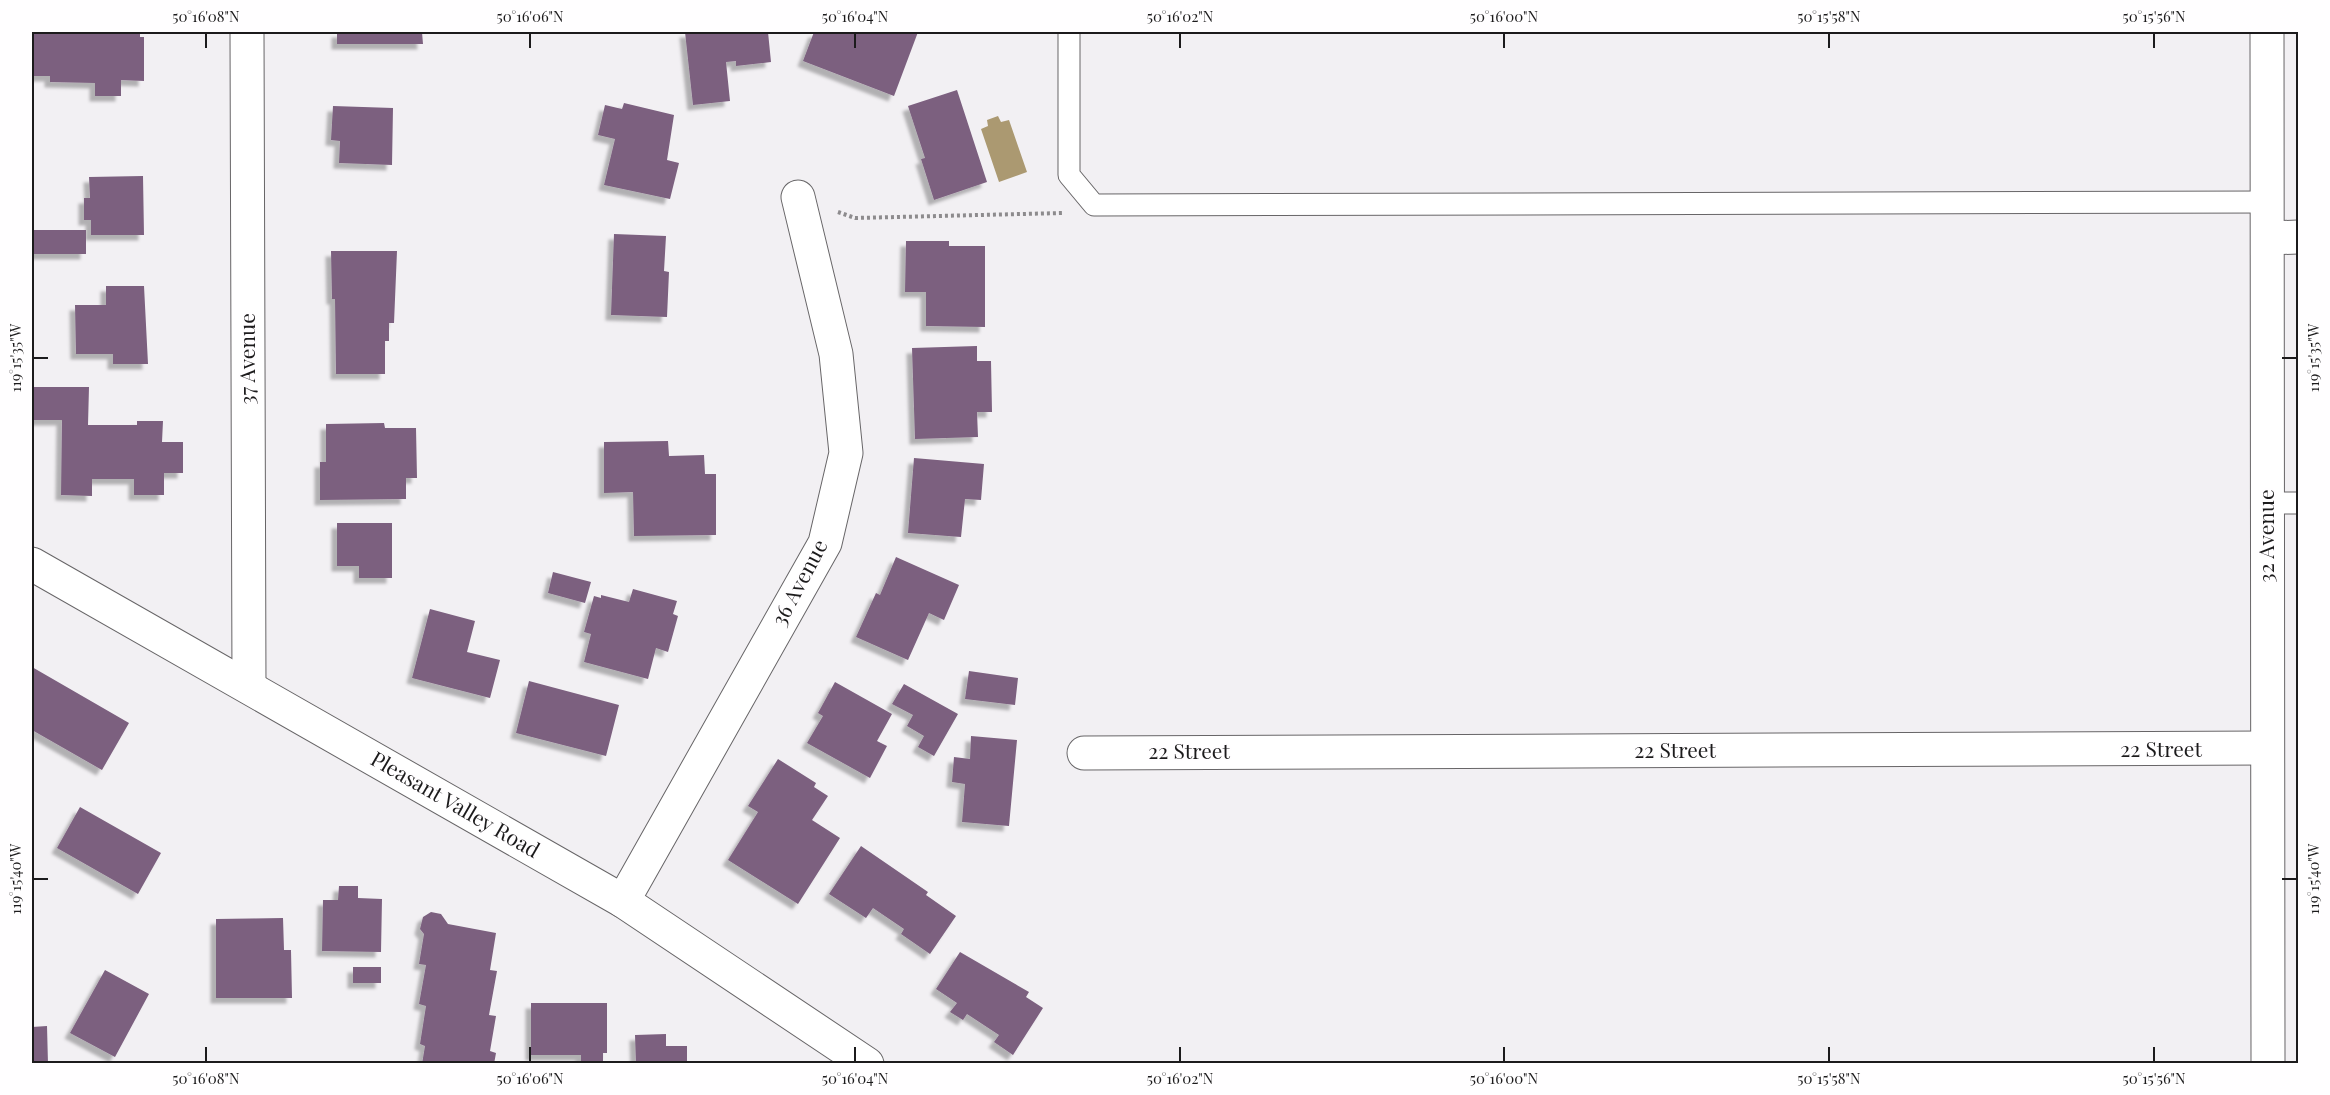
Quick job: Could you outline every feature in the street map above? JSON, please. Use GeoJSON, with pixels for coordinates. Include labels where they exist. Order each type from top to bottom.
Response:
{"type":"FeatureCollection","features":[{"type":"Feature","properties":{"kind":"street","name":"37 Avenue"},"geometry":{"type":"LineString","coordinates":[[247,32],[249,687]]}},
{"type":"Feature","properties":{"kind":"street","name":"32 Avenue"},"geometry":{"type":"LineString","coordinates":[[2267,32],[2268,202],[2283,238],[2283,503],[2266,748],[2270,1056]]}},
{"type":"Feature","properties":{"kind":"street","name":"36 Avenue"},"geometry":{"type":"LineString","coordinates":[[623,901],[825,543],[846,453],[836,354],[798,197]]}},
{"type":"Feature","properties":{"kind":"street","name":"Pleasant Valley Road"},"geometry":{"type":"LineString","coordinates":[[32,564],[623,901],[867,1064]]}},
{"type":"Feature","properties":{"kind":"street","name":"22 Street"},"geometry":{"type":"LineString","coordinates":[[1083,753],[2266,748]]}},
{"type":"Feature","properties":{"kind":"lane"},"geometry":{"type":"LineString","coordinates":[[1069,32],[1069,175],[1093,205],[2268,202]]}},
{"type":"Feature","properties":{"kind":"path"},"geometry":{"type":"LineString","coordinates":[[798,197],[855,218],[1058,214],[1093,205]]}},
{"type":"Feature","properties":{"kind":"shaded area"},"geometry":{"type":"Polygon","coordinates":[[[998,116],[1001,122],[1009,120],[1027,172],[999,182],[981,129],[988,126],[987,120],[998,116]]]}},
{"type":"Feature","properties":{"kind":"building"},"geometry":{"type":"Polygon","coordinates":[[[32,32],[140,32],[140,37],[144,37],[144,81],[121,80],[121,96],[95,96],[95,83],[50,82],[50,76],[32,76],[32,32]]]}},
{"type":"Feature","properties":{"kind":"building"},"geometry":{"type":"Polygon","coordinates":[[[337,32],[422,32],[423,44],[337,44],[337,32]]]}},
{"type":"Feature","properties":{"kind":"building"},"geometry":{"type":"Polygon","coordinates":[[[685,32],[768,32],[771,62],[736,66],[736,61],[726,62],[730,101],[693,105],[685,32]]]}},
{"type":"Feature","properties":{"kind":"building"},"geometry":{"type":"Polygon","coordinates":[[[814,32],[918,32],[894,96],[803,61],[814,32]]]}},
{"type":"Feature","properties":{"kind":"building"},"geometry":{"type":"Polygon","coordinates":[[[957,90],[987,182],[934,200],[921,159],[925,158],[908,106],[957,90]]]}},
{"type":"Feature","properties":{"kind":"building"},"geometry":{"type":"Polygon","coordinates":[[[624,103],[674,115],[667,160],[679,163],[670,199],[604,185],[615,139],[598,135],[605,105],[622,109],[624,103]]]}},
{"type":"Feature","properties":{"kind":"building"},"geometry":{"type":"Polygon","coordinates":[[[333,106],[393,108],[392,165],[339,163],[340,141],[331,140],[333,106]]]}},
{"type":"Feature","properties":{"kind":"building"},"geometry":{"type":"Polygon","coordinates":[[[143,176],[144,235],[91,235],[91,220],[84,220],[84,198],[90,198],[89,177],[143,176]]]}},
{"type":"Feature","properties":{"kind":"building"},"geometry":{"type":"Polygon","coordinates":[[[33,230],[86,230],[86,254],[33,254],[33,230]]]}},
{"type":"Feature","properties":{"kind":"building"},"geometry":{"type":"Polygon","coordinates":[[[614,234],[666,236],[664,271],[669,272],[667,317],[611,315],[614,234]]]}},
{"type":"Feature","properties":{"kind":"building"},"geometry":{"type":"Polygon","coordinates":[[[906,241],[949,241],[949,246],[985,246],[985,327],[926,326],[926,292],[905,292],[906,241]]]}},
{"type":"Feature","properties":{"kind":"building"},"geometry":{"type":"Polygon","coordinates":[[[331,251],[397,251],[394,323],[389,323],[389,341],[385,341],[385,374],[336,374],[335,299],[332,299],[331,251]]]}},
{"type":"Feature","properties":{"kind":"building"},"geometry":{"type":"Polygon","coordinates":[[[106,286],[144,286],[148,364],[113,364],[113,354],[76,354],[75,305],[106,305],[106,286]]]}},
{"type":"Feature","properties":{"kind":"building"},"geometry":{"type":"Polygon","coordinates":[[[977,346],[977,361],[991,361],[992,412],[977,412],[978,437],[915,439],[912,348],[977,346]]]}},
{"type":"Feature","properties":{"kind":"building"},"geometry":{"type":"Polygon","coordinates":[[[32,387],[89,387],[88,425],[137,425],[137,421],[163,421],[162,442],[183,442],[183,473],[164,473],[164,495],[134,495],[134,479],[92,479],[92,496],[61,495],[62,420],[32,420],[32,387]]]}},
{"type":"Feature","properties":{"kind":"building"},"geometry":{"type":"Polygon","coordinates":[[[384,423],[385,428],[416,428],[417,478],[406,478],[406,499],[320,500],[320,462],[326,462],[326,424],[384,423]]]}},
{"type":"Feature","properties":{"kind":"building"},"geometry":{"type":"Polygon","coordinates":[[[668,441],[669,456],[704,455],[705,474],[716,474],[716,535],[634,536],[633,492],[604,493],[604,442],[668,441]]]}},
{"type":"Feature","properties":{"kind":"building"},"geometry":{"type":"Polygon","coordinates":[[[914,458],[984,464],[981,500],[965,499],[961,537],[908,533],[914,458]]]}},
{"type":"Feature","properties":{"kind":"building"},"geometry":{"type":"Polygon","coordinates":[[[337,523],[392,523],[392,578],[359,578],[359,566],[337,566],[337,523]]]}},
{"type":"Feature","properties":{"kind":"building"},"geometry":{"type":"Polygon","coordinates":[[[896,557],[959,585],[944,620],[929,613],[908,660],[856,637],[876,593],[880,595],[896,557]]]}},
{"type":"Feature","properties":{"kind":"building"},"geometry":{"type":"Polygon","coordinates":[[[553,572],[591,582],[585,603],[548,593],[553,572]]]}},
{"type":"Feature","properties":{"kind":"building"},"geometry":{"type":"Polygon","coordinates":[[[633,589],[677,601],[673,614],[678,616],[668,652],[656,648],[648,679],[584,662],[591,634],[584,632],[594,596],[601,598],[601,595],[629,602],[633,589]]]}},
{"type":"Feature","properties":{"kind":"building"},"geometry":{"type":"Polygon","coordinates":[[[430,609],[475,621],[467,652],[500,660],[490,698],[412,678],[430,609]]]}},
{"type":"Feature","properties":{"kind":"building"},"geometry":{"type":"Polygon","coordinates":[[[32,667],[129,723],[102,770],[32,730],[32,667]]]}},
{"type":"Feature","properties":{"kind":"building"},"geometry":{"type":"Polygon","coordinates":[[[969,671],[1018,678],[1015,705],[965,699],[969,671]]]}},
{"type":"Feature","properties":{"kind":"building"},"geometry":{"type":"Polygon","coordinates":[[[529,681],[619,705],[606,756],[516,733],[529,681]]]}},
{"type":"Feature","properties":{"kind":"building"},"geometry":{"type":"Polygon","coordinates":[[[835,682],[892,714],[877,741],[887,746],[870,778],[807,743],[823,716],[818,713],[835,682]]]}},
{"type":"Feature","properties":{"kind":"building"},"geometry":{"type":"Polygon","coordinates":[[[904,684],[958,714],[934,756],[918,747],[924,736],[907,726],[913,715],[892,704],[904,684]]]}},
{"type":"Feature","properties":{"kind":"building"},"geometry":{"type":"Polygon","coordinates":[[[971,736],[1017,740],[1009,826],[962,822],[965,784],[952,782],[954,757],[970,759],[971,736]]]}},
{"type":"Feature","properties":{"kind":"building"},"geometry":{"type":"Polygon","coordinates":[[[778,759],[816,783],[814,787],[828,796],[812,820],[840,838],[798,904],[728,860],[758,812],[748,806],[778,759]]]}},
{"type":"Feature","properties":{"kind":"building"},"geometry":{"type":"Polygon","coordinates":[[[80,807],[161,853],[138,894],[57,848],[80,807]]]}},
{"type":"Feature","properties":{"kind":"building"},"geometry":{"type":"Polygon","coordinates":[[[861,846],[928,892],[926,895],[956,916],[930,954],[901,934],[904,929],[873,908],[866,918],[829,894],[861,846]]]}},
{"type":"Feature","properties":{"kind":"building"},"geometry":{"type":"Polygon","coordinates":[[[339,886],[358,886],[358,898],[382,899],[381,952],[322,951],[323,900],[338,900],[339,886]]]}},
{"type":"Feature","properties":{"kind":"building"},"geometry":{"type":"Polygon","coordinates":[[[431,912],[441,914],[448,924],[496,933],[490,970],[497,971],[489,1015],[496,1016],[490,1051],[496,1053],[494,1064],[422,1064],[425,1046],[420,1044],[426,1006],[419,1004],[426,965],[419,964],[424,934],[420,929],[423,917],[431,912]]]}},
{"type":"Feature","properties":{"kind":"building"},"geometry":{"type":"Polygon","coordinates":[[[283,918],[284,950],[291,950],[292,998],[216,998],[216,919],[283,918]]]}},
{"type":"Feature","properties":{"kind":"building"},"geometry":{"type":"Polygon","coordinates":[[[960,952],[1029,992],[1026,997],[1043,1008],[1013,1055],[994,1042],[999,1035],[967,1014],[963,1020],[950,1012],[957,1003],[936,989],[960,952]]]}},
{"type":"Feature","properties":{"kind":"building"},"geometry":{"type":"Polygon","coordinates":[[[353,967],[381,967],[381,983],[353,983],[353,967]]]}},
{"type":"Feature","properties":{"kind":"building"},"geometry":{"type":"Polygon","coordinates":[[[105,970],[149,994],[115,1057],[70,1033],[105,970]]]}},
{"type":"Feature","properties":{"kind":"building"},"geometry":{"type":"Polygon","coordinates":[[[531,1003],[607,1003],[607,1053],[603,1053],[603,1064],[581,1064],[581,1055],[531,1055],[531,1003]]]}},
{"type":"Feature","properties":{"kind":"building"},"geometry":{"type":"Polygon","coordinates":[[[47,1026],[48,1064],[32,1064],[32,1027],[47,1026]]]}},
{"type":"Feature","properties":{"kind":"building"},"geometry":{"type":"Polygon","coordinates":[[[666,1034],[666,1046],[687,1046],[687,1064],[636,1064],[635,1035],[666,1034]]]}}]}
